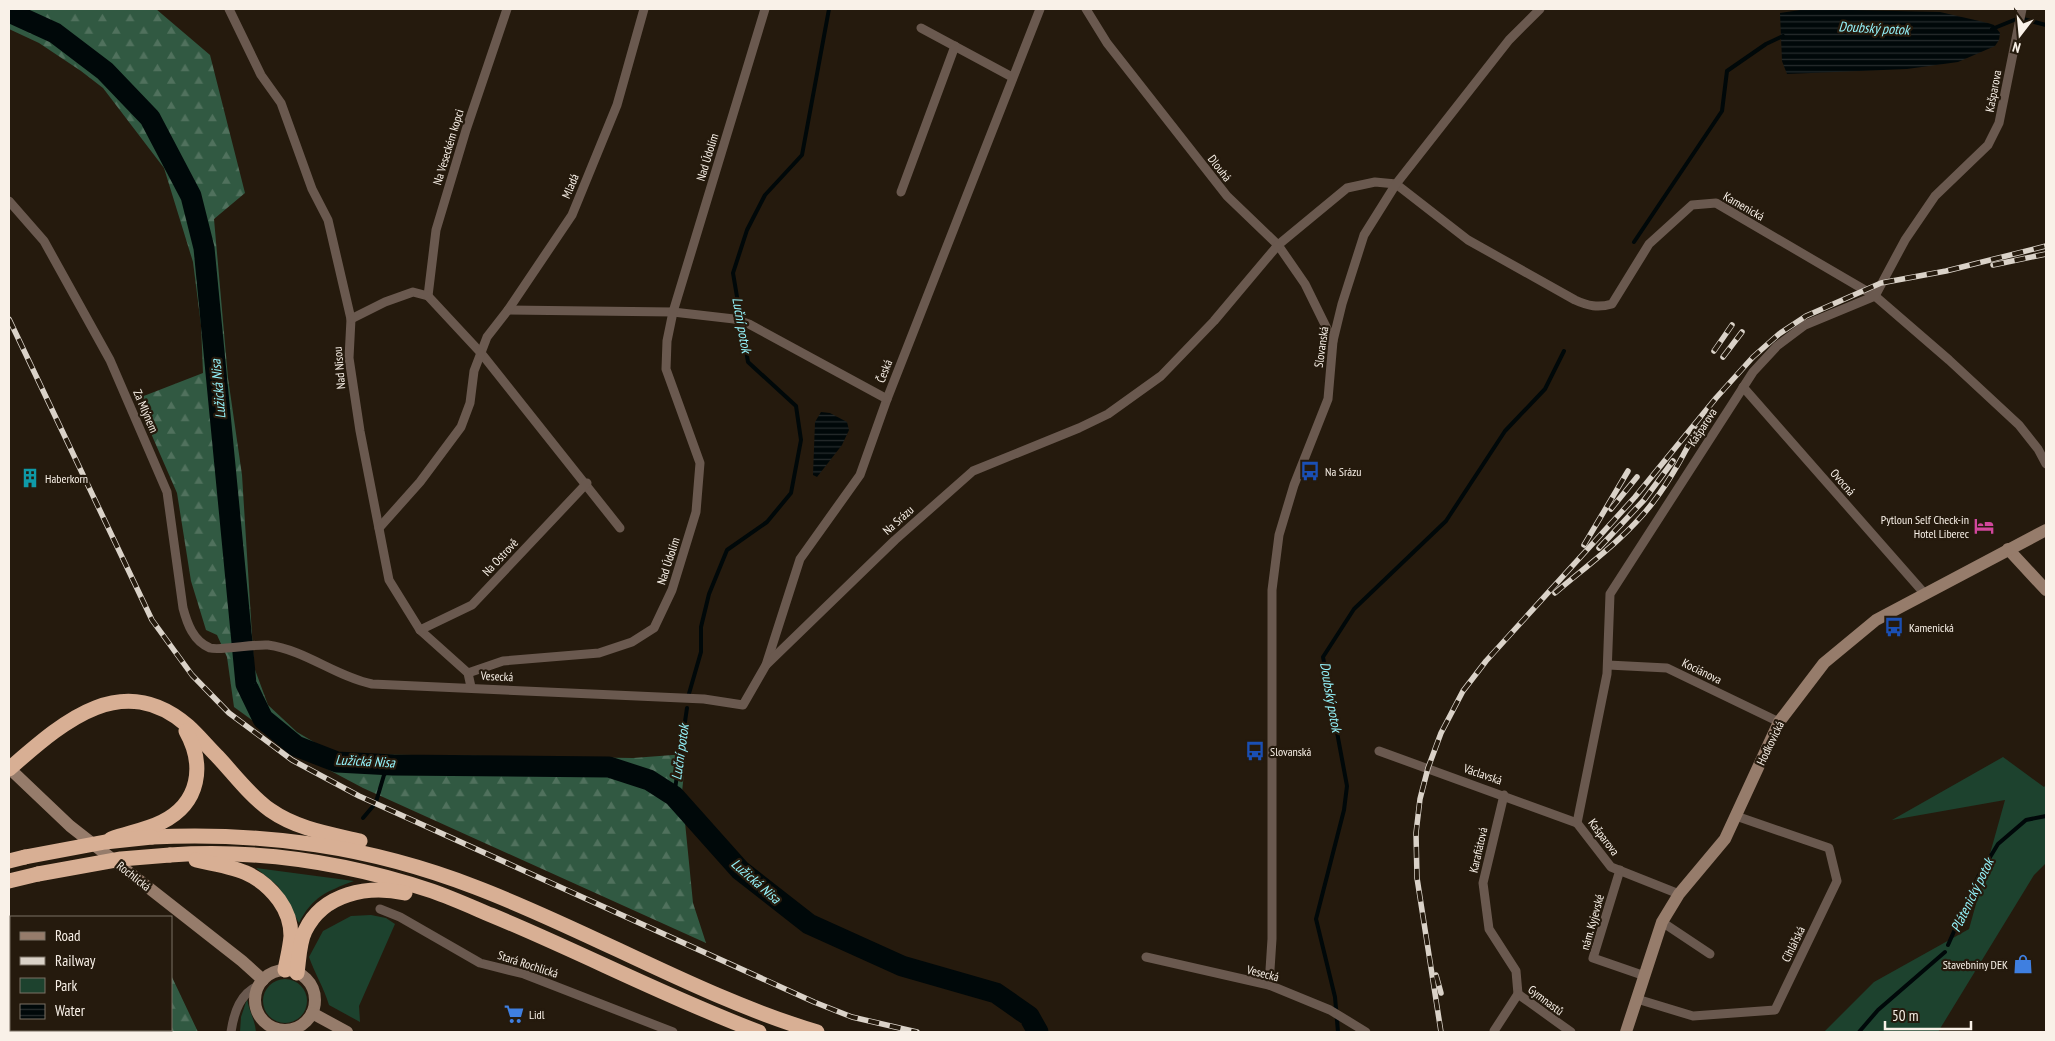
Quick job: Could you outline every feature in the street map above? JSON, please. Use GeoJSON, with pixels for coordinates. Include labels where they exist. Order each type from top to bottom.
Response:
{"type":"FeatureCollection","features":[{"type":"Feature","properties":{"kind":"highway"},"geometry":{"type":"LineString","coordinates":[[9,769],[60,727],[94,706],[111,702],[148,704],[164,710],[180,721],[270,810],[296,824],[364,842],[434,867],[456,880]]}},
{"type":"Feature","properties":{"kind":"highway"},"geometry":{"type":"LineString","coordinates":[[105,842],[162,822],[186,802],[195,787],[198,771],[196,752],[180,721]]}},
{"type":"Feature","properties":{"kind":"highway"},"geometry":{"type":"LineString","coordinates":[[9,861],[105,842],[152,837],[244,836],[310,842],[397,861],[456,880],[510,901],[697,987],[816,1032]]}},
{"type":"Feature","properties":{"kind":"highway"},"geometry":{"type":"LineString","coordinates":[[9,881],[121,859],[170,855],[241,854],[274,856],[346,868],[432,891],[545,937],[759,1032]]}},
{"type":"Feature","properties":{"kind":"highway"},"geometry":{"type":"LineString","coordinates":[[170,855],[237,868],[258,878],[272,890],[284,907],[290,923],[291,972]]}},
{"type":"Feature","properties":{"kind":"highway"},"geometry":{"type":"LineString","coordinates":[[291,972],[304,932],[313,918],[328,905],[362,890],[385,889],[410,894],[545,937]]}},
{"type":"Feature","properties":{"kind":"street","name":"Nad Nisou"},"geometry":{"type":"LineString","coordinates":[[228,9],[261,74],[281,103],[312,189],[328,220],[351,319],[349,358],[360,431],[389,580],[420,630],[468,673]]}},
{"type":"Feature","properties":{"kind":"street","name":"Na Veseckém kopci"},"geometry":{"type":"LineString","coordinates":[[428,296],[436,230],[466,130],[507,9]]}},
{"type":"Feature","properties":{"kind":"street","name":"Mladá"},"geometry":{"type":"LineString","coordinates":[[481,353],[487,337],[508,310],[572,215],[617,105],[644,9]]}},
{"type":"Feature","properties":{"kind":"street","name":"Nad Údolím"},"geometry":{"type":"LineString","coordinates":[[468,673],[503,660],[599,653],[632,642],[654,628],[672,590],[696,512],[700,463],[666,369],[666,341],[673,312],[765,9]]}},
{"type":"Feature","properties":{"kind":"street","name":"Česká"},"geometry":{"type":"LineString","coordinates":[[766,665],[800,559],[860,475],[886,399],[1040,9]]}},
{"type":"Feature","properties":{"kind":"street","name":"Dlouhá"},"geometry":{"type":"LineString","coordinates":[[1086,9],[1107,43],[1227,196],[1278,245],[1305,284],[1332,341]]}},
{"type":"Feature","properties":{"kind":"street","name":"Slovanská"},"geometry":{"type":"LineString","coordinates":[[1269,985],[1272,939],[1272,590],[1282,526],[1294,485],[1328,399],[1332,341],[1342,304],[1364,235],[1396,184],[1509,40],[1540,9]]}},
{"type":"Feature","properties":{"kind":"street","name":"Kašparova"},"geometry":{"type":"LineString","coordinates":[[1679,894],[1611,867],[1577,823],[1608,665],[1610,594],[1753,372],[1776,346],[1805,325],[1876,296],[1905,240],[1935,196],[1988,144],[2000,123],[2022,9]]}},
{"type":"Feature","properties":{"kind":"street"},"geometry":{"type":"LineString","coordinates":[[921,28],[1012,77]]}},
{"type":"Feature","properties":{"kind":"street"},"geometry":{"type":"LineString","coordinates":[[901,192],[955,46]]}},
{"type":"Feature","properties":{"kind":"street","name":"Na Srázu"},"geometry":{"type":"LineString","coordinates":[[766,665],[895,540],[973,471],[1052,440],[1108,414],[1161,376],[1214,321],[1278,245],[1347,188],[1375,182],[1396,184]]}},
{"type":"Feature","properties":{"kind":"street","name":"Kamenická"},"geometry":{"type":"LineString","coordinates":[[1396,184],[1468,240],[1587,305],[1600,307],[1612,304],[1649,244],[1692,205],[1716,203],[1876,296],[2019,425],[2038,449],[2046,464]]}},
{"type":"Feature","properties":{"kind":"street","name":"Za Mlýnem"},"geometry":{"type":"LineString","coordinates":[[9,201],[44,241],[110,360],[167,492],[180,590],[187,623],[201,642],[215,648]]}},
{"type":"Feature","properties":{"kind":"street"},"geometry":{"type":"LineString","coordinates":[[351,319],[385,302],[413,292],[428,296],[481,353],[620,528]]}},
{"type":"Feature","properties":{"kind":"street"},"geometry":{"type":"LineString","coordinates":[[508,310],[673,312],[734,319],[749,324],[886,399]]}},
{"type":"Feature","properties":{"kind":"street"},"geometry":{"type":"LineString","coordinates":[[379,528],[420,482],[461,426],[470,403],[474,371],[481,353]]}},
{"type":"Feature","properties":{"kind":"street","name":"Ovocná"},"geometry":{"type":"LineString","coordinates":[[1743,387],[1924,593]]}},
{"type":"Feature","properties":{"kind":"street","name":"Na Ostrově"},"geometry":{"type":"LineString","coordinates":[[420,630],[472,605],[586,483]]}},
{"type":"Feature","properties":{"kind":"street","name":"Hodkovická"},"geometry":{"type":"LineString","coordinates":[[1626,1032],[1662,922],[1679,894],[1725,839],[1779,722],[1824,663],[1876,620],[2046,530]]}},
{"type":"Feature","properties":{"kind":"street"},"geometry":{"type":"LineString","coordinates":[[2008,550],[2046,590]]}},
{"type":"Feature","properties":{"kind":"street","name":"Vesecká"},"geometry":{"type":"LineString","coordinates":[[215,648],[258,645],[292,650],[352,680],[372,684],[704,699],[743,705],[766,665]]}},
{"type":"Feature","properties":{"kind":"street","name":"Kociánova"},"geometry":{"type":"LineString","coordinates":[[1608,665],[1667,668],[1779,722]]}},
{"type":"Feature","properties":{"kind":"street"},"geometry":{"type":"LineString","coordinates":[[468,673],[471,687]]}},
{"type":"Feature","properties":{"kind":"street","name":"Václavská"},"geometry":{"type":"LineString","coordinates":[[1379,751],[1577,823]]}},
{"type":"Feature","properties":{"kind":"street","name":"Rochlická"},"geometry":{"type":"LineString","coordinates":[[9,769],[49,808],[242,961],[262,982]]}},
{"type":"Feature","properties":{"kind":"street","name":"Karafiátová"},"geometry":{"type":"LineString","coordinates":[[1504,795],[1483,883],[1489,929],[1516,971],[1518,994]]}},
{"type":"Feature","properties":{"kind":"street","name":"Cihlářská"},"geometry":{"type":"LineString","coordinates":[[1637,999],[1693,1016],[1775,1010],[1837,881],[1829,848],[1736,816]]}},
{"type":"Feature","properties":{"kind":"street","name":"nám. Kyjevské"},"geometry":{"type":"LineString","coordinates":[[1620,870],[1593,958],[1644,976]]}},
{"type":"Feature","properties":{"kind":"street","name":"Stará Rochlická"},"geometry":{"type":"LineString","coordinates":[[380,909],[400,917],[480,963],[524,974],[658,1030],[672,1032]]}},
{"type":"Feature","properties":{"kind":"street"},"geometry":{"type":"LineString","coordinates":[[1662,922],[1710,954]]}},
{"type":"Feature","properties":{"kind":"street","name":"Vesecká"},"geometry":{"type":"LineString","coordinates":[[1146,957],[1269,985],[1330,1010],[1366,1032]]}},
{"type":"Feature","properties":{"kind":"street"},"geometry":{"type":"LineString","coordinates":[[232,1032],[239,1002],[250,988],[262,982],[270,974],[291,972],[305,978],[314,993],[315,1001],[312,1013],[301,1026],[279,1031],[265,1028],[256,1004],[262,982]]}},
{"type":"Feature","properties":{"kind":"street","name":"Gymnastů"},"geometry":{"type":"LineString","coordinates":[[1494,1030],[1518,994],[1571,1032]]}},
{"type":"Feature","properties":{"kind":"street"},"geometry":{"type":"LineString","coordinates":[[312,1013],[347,1032]]}},
{"type":"Feature","properties":{"kind":"green space"},"geometry":{"type":"Polygon","coordinates":[[[9,9],[156,9],[210,55],[245,193],[214,219],[228,378],[242,475],[254,667],[268,705],[297,732],[334,754],[633,758],[686,754],[682,792],[693,903],[706,943],[363,788],[297,753],[234,707],[227,657],[217,635],[206,630],[191,581],[177,493],[136,399],[203,373],[201,325],[193,262],[164,168],[103,88],[39,43],[9,29],[9,9]]]}},
{"type":"Feature","properties":{"kind":"green space"},"geometry":{"type":"Polygon","coordinates":[[[2003,757],[2044,787],[2046,785],[2046,863],[2034,875],[1938,1032],[1824,1032],[1874,982],[1969,929],[2005,800],[1892,820],[2003,757]]]}},
{"type":"Feature","properties":{"kind":"green space"},"geometry":{"type":"Polygon","coordinates":[[[256,868],[354,881],[321,896],[309,907],[299,923],[278,886],[256,868]]]}},
{"type":"Feature","properties":{"kind":"green space"},"geometry":{"type":"Polygon","coordinates":[[[371,915],[386,918],[395,924],[359,1006],[360,1022],[329,1005],[309,957],[323,931],[351,916],[371,915]]]}},
{"type":"Feature","properties":{"kind":"green space"},"geometry":{"type":"Polygon","coordinates":[[[172,977],[198,1032],[77,1032],[172,1031],[172,977]]]}},
{"type":"Feature","properties":{"kind":"green space"},"geometry":{"type":"Polygon","coordinates":[[[281,979],[289,979],[301,985],[307,1001],[301,1017],[289,1023],[281,1023],[269,1017],[263,1005],[263,997],[269,985],[281,979]]]}},
{"type":"Feature","properties":{"kind":"green space"},"geometry":{"type":"Polygon","coordinates":[[[247,999],[256,1032],[240,1032],[241,1017],[247,999]]]}},
{"type":"Feature","properties":{"kind":"water"},"geometry":{"type":"Polygon","coordinates":[[[1807,9],[1940,12],[1994,25],[2000,33],[1999,40],[1995,46],[1958,62],[1907,69],[1787,74],[1782,61],[1780,13],[1807,9]]]}},
{"type":"Feature","properties":{"kind":"water"},"geometry":{"type":"Polygon","coordinates":[[[821,412],[830,413],[847,422],[849,430],[842,445],[817,477],[813,475],[815,422],[821,412]]]}},
{"type":"Feature","properties":{"kind":"waterway","name":"Luční potok"},"geometry":{"type":"LineString","coordinates":[[688,697],[701,652],[701,627],[709,594],[727,550],[767,522],[791,493],[801,440],[796,406],[748,362],[733,273],[747,230],[765,195],[802,155],[829,9]]}},
{"type":"Feature","properties":{"kind":"waterway","name":"Lužická Nisa"},"geometry":{"type":"LineString","coordinates":[[9,12],[55,33],[105,71],[150,118],[191,196],[204,248],[246,684],[263,719],[296,746],[337,762],[393,765],[609,767],[649,780],[674,796],[740,870],[809,924],[902,966],[996,993],[1029,1016],[1038,1032]]}},
{"type":"Feature","properties":{"kind":"waterway","name":"Doubský potok"},"geometry":{"type":"LineString","coordinates":[[1992,29],[2019,18],[2046,25]]}},
{"type":"Feature","properties":{"kind":"waterway","name":"Doubský potok"},"geometry":{"type":"LineString","coordinates":[[1634,242],[1722,111],[1727,71],[1766,44],[1783,36]]}},
{"type":"Feature","properties":{"kind":"waterway","name":"Doubský potok"},"geometry":{"type":"LineString","coordinates":[[1338,1032],[1335,997],[1316,919],[1344,810],[1347,786],[1323,657],[1354,609],[1446,521],[1505,431],[1545,389],[1564,351]]}},
{"type":"Feature","properties":{"kind":"waterway","name":"Luční potok"},"geometry":{"type":"LineString","coordinates":[[674,796],[687,708]]}},
{"type":"Feature","properties":{"kind":"waterway"},"geometry":{"type":"LineString","coordinates":[[376,802],[384,775],[393,765]]}},
{"type":"Feature","properties":{"kind":"waterway"},"geometry":{"type":"LineString","coordinates":[[363,818],[374,805]]}},
{"type":"Feature","properties":{"kind":"waterway","name":"Plátenický potok"},"geometry":{"type":"LineString","coordinates":[[1948,945],[1978,877],[1998,844],[2026,820],[2046,816]]}},
{"type":"Feature","properties":{"kind":"waterway","name":"Plátenický potok"},"geometry":{"type":"LineString","coordinates":[[1859,1032],[1878,1010],[1945,952]]}},
{"type":"Feature","properties":{"kind":"railway"},"geometry":{"type":"LineString","coordinates":[[1441,1032],[1417,878],[1416,833],[1420,799],[1428,768],[1441,733],[1463,691],[1486,661],[1635,497],[1716,398],[1753,357],[1779,334],[1806,316],[1881,283],[1946,271],[2046,246]]}},
{"type":"Feature","properties":{"kind":"railway"},"geometry":{"type":"LineString","coordinates":[[1993,265],[2046,254]]}},
{"type":"Feature","properties":{"kind":"railway"},"geometry":{"type":"LineString","coordinates":[[9,319],[152,620],[192,675],[229,713],[292,760],[359,796],[814,1002],[852,1017],[917,1032]]}},
{"type":"Feature","properties":{"kind":"railway"},"geometry":{"type":"LineString","coordinates":[[1714,351],[1732,325]]}},
{"type":"Feature","properties":{"kind":"railway"},"geometry":{"type":"LineString","coordinates":[[1723,357],[1742,332]]}},
{"type":"Feature","properties":{"kind":"railway"},"geometry":{"type":"LineString","coordinates":[[1555,593],[1607,550],[1643,514],[1672,475],[1697,429]]}},
{"type":"Feature","properties":{"kind":"railway"},"geometry":{"type":"LineString","coordinates":[[1599,548],[1644,500],[1673,461]]}},
{"type":"Feature","properties":{"kind":"railway"},"geometry":{"type":"LineString","coordinates":[[1584,545],[1628,471]]}},
{"type":"Feature","properties":{"kind":"railway"},"geometry":{"type":"LineString","coordinates":[[1611,509],[1637,477]]}},
{"type":"Feature","properties":{"kind":"railway"},"geometry":{"type":"LineString","coordinates":[[1436,975],[1441,993]]}},
{"type":"Feature","properties":{"kind":"place","name":"Na Srázu"},"geometry":{"type":"Point","coordinates":[1310,471]}},
{"type":"Feature","properties":{"kind":"place","name":"Haberkorn"},"geometry":{"type":"Point","coordinates":[30,478]}},
{"type":"Feature","properties":{"kind":"place","name":"Pytloun Self Check-in Hotel Liberec"},"geometry":{"type":"Point","coordinates":[1984,526]}},
{"type":"Feature","properties":{"kind":"place","name":"Kamenická"},"geometry":{"type":"Point","coordinates":[1894,627]}},
{"type":"Feature","properties":{"kind":"place","name":"Slovanská"},"geometry":{"type":"Point","coordinates":[1255,751]}},
{"type":"Feature","properties":{"kind":"place","name":"Stavebniny DEK"},"geometry":{"type":"Point","coordinates":[2023,964]}},
{"type":"Feature","properties":{"kind":"place","name":"Lidl"},"geometry":{"type":"Point","coordinates":[514,1014]}}]}
